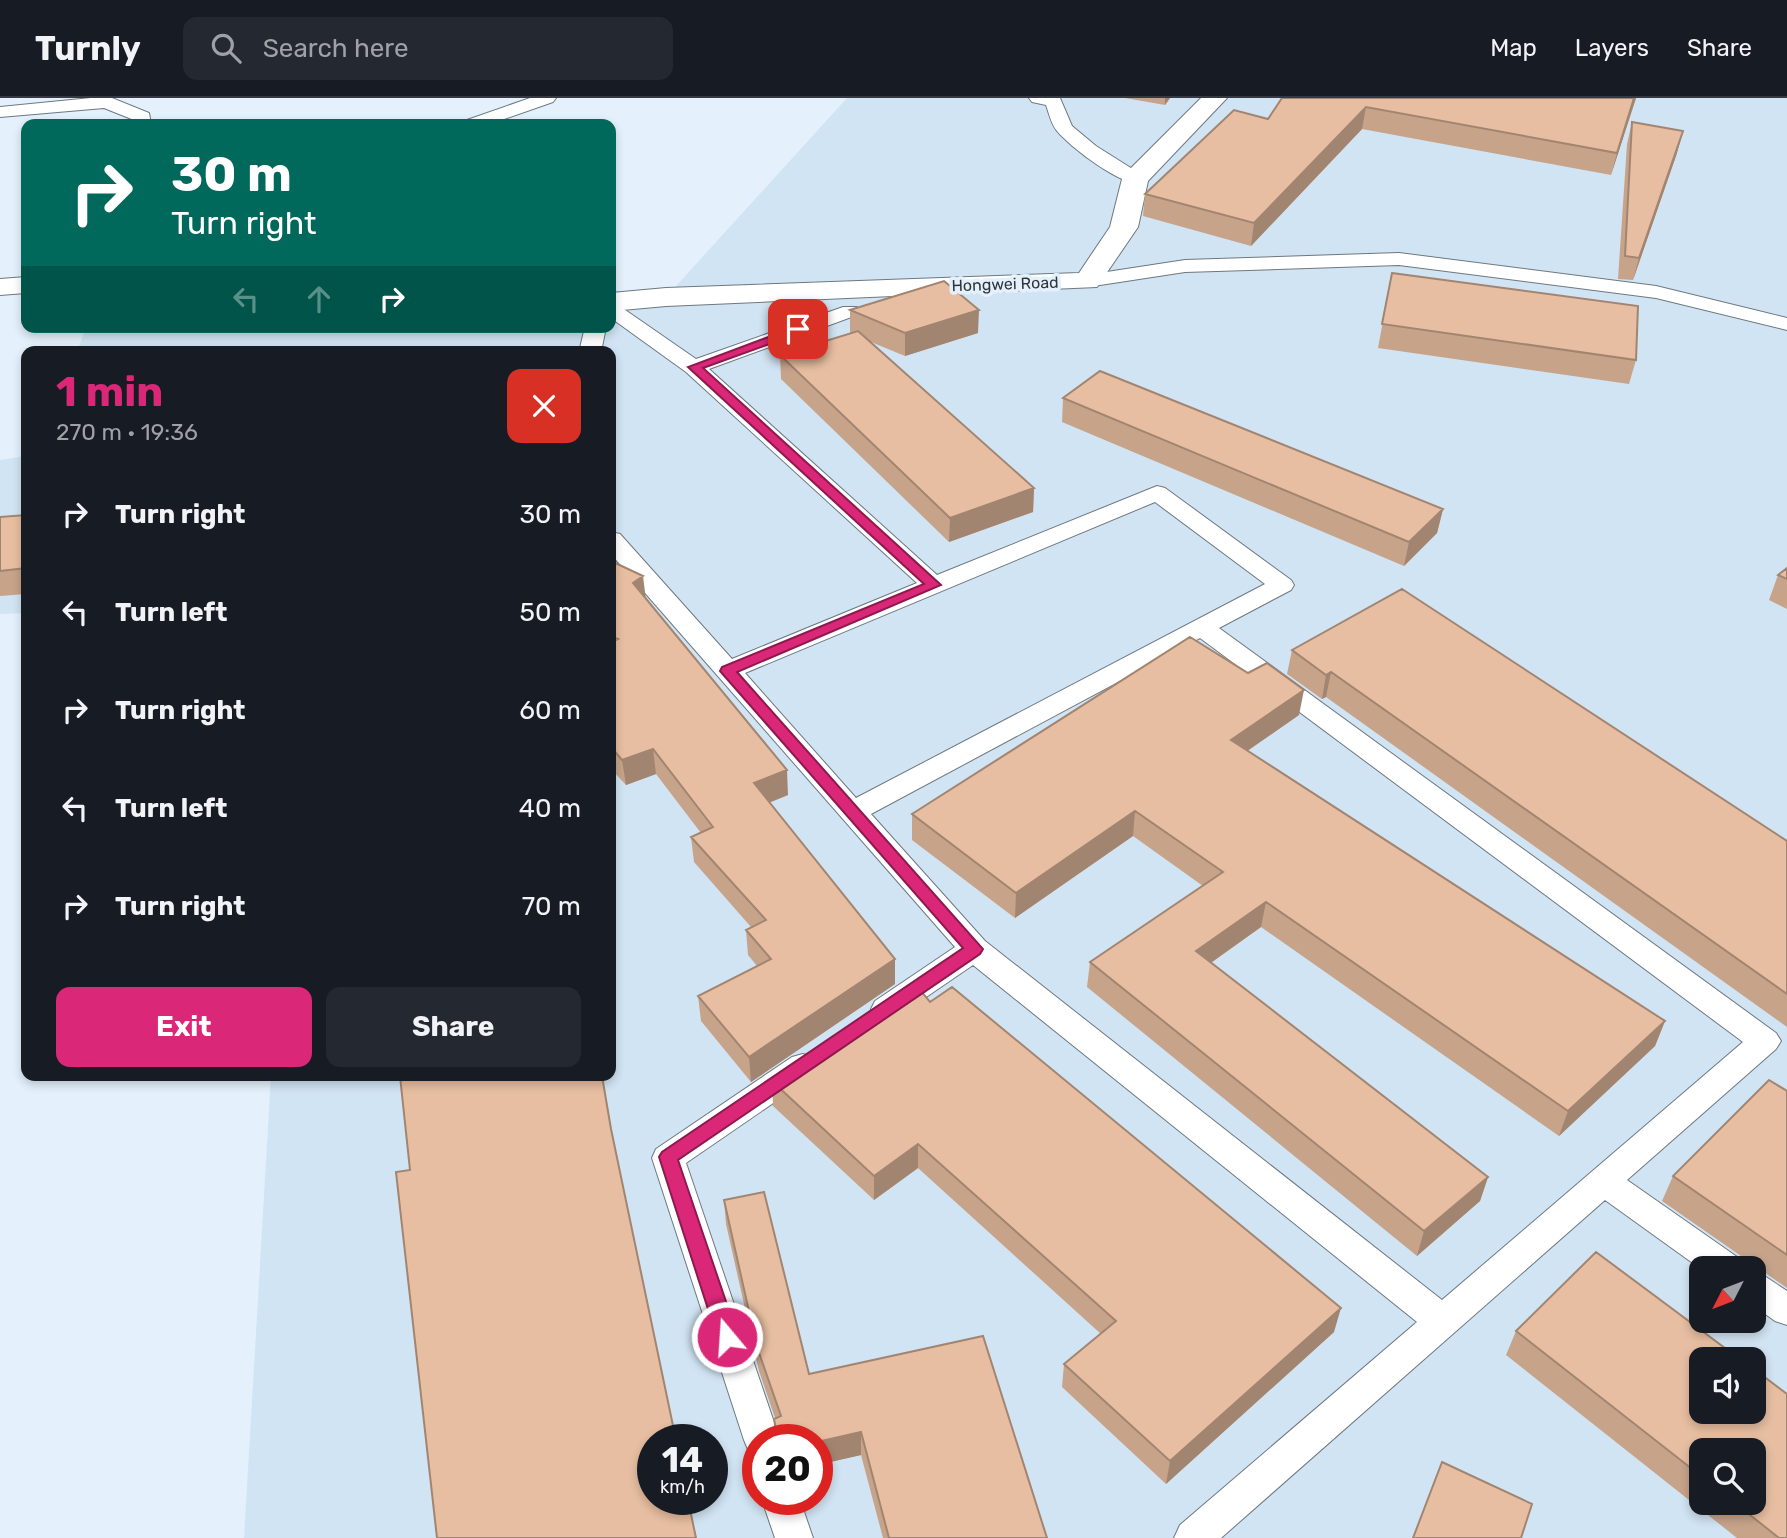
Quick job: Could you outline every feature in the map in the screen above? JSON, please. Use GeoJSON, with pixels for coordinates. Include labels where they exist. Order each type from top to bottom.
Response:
{"type":"FeatureCollection","features":[{"type":"Feature","properties":{"kind":"street"},"geometry":{"type":"LineString","coordinates":[[1135,179],[1215,98]]}},
{"type":"Feature","properties":{"kind":"street","name":"Hongwei Road"},"geometry":{"type":"LineString","coordinates":[[616,302],[666,297],[1087,281],[1124,227],[1135,179]]}},
{"type":"Feature","properties":{"kind":"street"},"geometry":{"type":"LineString","coordinates":[[0,287],[21,285]]}},
{"type":"Feature","properties":{"kind":"lane"},"geometry":{"type":"LineString","coordinates":[[487,119],[547,98]]}},
{"type":"Feature","properties":{"kind":"lane"},"geometry":{"type":"LineString","coordinates":[[1038,98],[1053,101],[1064,128],[1089,150],[1135,179]]}},
{"type":"Feature","properties":{"kind":"lane"},"geometry":{"type":"LineString","coordinates":[[0,112],[106,102],[143,119]]}},
{"type":"Feature","properties":{"kind":"lane"},"geometry":{"type":"LineString","coordinates":[[1087,281],[1185,266],[1399,259],[1656,292],[1787,324]]}},
{"type":"Feature","properties":{"kind":"lane"},"geometry":{"type":"LineString","coordinates":[[694,367],[850,310]]}},
{"type":"Feature","properties":{"kind":"lane"},"geometry":{"type":"LineString","coordinates":[[616,313],[694,367],[934,585]]}},
{"type":"Feature","properties":{"kind":"lane"},"geometry":{"type":"LineString","coordinates":[[727,671],[1157,493],[1282,585],[853,812]]}},
{"type":"Feature","properties":{"kind":"lane"},"geometry":{"type":"LineString","coordinates":[[616,545],[974,949],[1443,1322]]}},
{"type":"Feature","properties":{"kind":"lane"},"geometry":{"type":"LineString","coordinates":[[1193,1538],[1765,1041],[1201,627]]}},
{"type":"Feature","properties":{"kind":"lane"},"geometry":{"type":"LineString","coordinates":[[861,1026],[974,949]]}},
{"type":"Feature","properties":{"kind":"lane"},"geometry":{"type":"LineString","coordinates":[[757,1424],[668,1157],[827,1049]]}},
{"type":"Feature","properties":{"kind":"lane"},"geometry":{"type":"LineString","coordinates":[[1603,1181],[1710,1256]]}},
{"type":"Feature","properties":{"kind":"lane"},"geometry":{"type":"LineString","coordinates":[[1766,1295],[1787,1310]]}},
{"type":"Feature","properties":{"kind":"lane"},"geometry":{"type":"LineString","coordinates":[[786,1515],[794,1538]]}},
{"type":"Feature","properties":{"kind":"shaded area"},"geometry":{"type":"Polygon","coordinates":[[[847,98],[1787,98],[1787,1538],[244,1538],[271,1081],[616,1081],[616,346],[79,346],[84,333],[616,333],[616,302],[666,297],[847,98]]]}},
{"type":"Feature","properties":{"kind":"shaded area"},"geometry":{"type":"Polygon","coordinates":[[[21,457],[21,613],[0,614],[0,460],[21,457]]]}},
{"type":"Feature","properties":{"kind":"building"},"geometry":{"type":"Polygon","coordinates":[[[1282,98],[1634,98],[1617,153],[1366,107],[1254,223],[1145,194],[1234,110],[1268,119],[1282,98]]]}},
{"type":"Feature","properties":{"kind":"building"},"geometry":{"type":"Polygon","coordinates":[[[1632,122],[1683,131],[1639,258],[1625,256],[1632,122]]]}},
{"type":"Feature","properties":{"kind":"building"},"geometry":{"type":"Polygon","coordinates":[[[1392,273],[1638,306],[1636,360],[1382,324],[1392,273]]]}},
{"type":"Feature","properties":{"kind":"building"},"geometry":{"type":"Polygon","coordinates":[[[944,281],[979,310],[905,333],[850,310],[944,281]]]}},
{"type":"Feature","properties":{"kind":"building"},"geometry":{"type":"Polygon","coordinates":[[[858,331],[1034,488],[950,518],[780,355],[858,331]]]}},
{"type":"Feature","properties":{"kind":"building"},"geometry":{"type":"Polygon","coordinates":[[[1100,371],[1443,509],[1409,542],[1063,398],[1100,371]]]}},
{"type":"Feature","properties":{"kind":"building"},"geometry":{"type":"Polygon","coordinates":[[[21,515],[21,569],[0,571],[0,517],[21,515]]]}},
{"type":"Feature","properties":{"kind":"building"},"geometry":{"type":"Polygon","coordinates":[[[616,563],[643,576],[633,583],[787,770],[754,783],[895,959],[749,1057],[698,996],[771,959],[746,930],[766,920],[691,837],[713,827],[653,749],[622,760],[616,753],[616,563]]]}},
{"type":"Feature","properties":{"kind":"building"},"geometry":{"type":"Polygon","coordinates":[[[1787,568],[1787,579],[1778,575],[1787,568]]]}},
{"type":"Feature","properties":{"kind":"building"},"geometry":{"type":"Polygon","coordinates":[[[1402,589],[1787,841],[1787,994],[1331,672],[1326,675],[1292,650],[1402,589]]]}},
{"type":"Feature","properties":{"kind":"building"},"geometry":{"type":"Polygon","coordinates":[[[1190,637],[1248,673],[1267,663],[1304,690],[1231,740],[1665,1021],[1568,1111],[1266,902],[1196,951],[1488,1177],[1424,1231],[1090,962],[1223,872],[1135,811],[1016,893],[912,814],[1190,637]]]}},
{"type":"Feature","properties":{"kind":"building"},"geometry":{"type":"Polygon","coordinates":[[[915,984],[930,1002],[952,987],[1341,1308],[1170,1461],[1064,1364],[1116,1321],[918,1144],[874,1176],[772,1081],[915,984]]]}},
{"type":"Feature","properties":{"kind":"building"},"geometry":{"type":"Polygon","coordinates":[[[1769,1080],[1787,1091],[1787,1255],[1673,1176],[1769,1080]]]}},
{"type":"Feature","properties":{"kind":"building"},"geometry":{"type":"Polygon","coordinates":[[[401,1081],[603,1081],[673,1424],[637,1424],[637,1515],[691,1515],[696,1538],[437,1538],[396,1172],[410,1170],[401,1081]]]}},
{"type":"Feature","properties":{"kind":"building"},"geometry":{"type":"Polygon","coordinates":[[[764,1192],[809,1374],[983,1336],[1047,1538],[889,1538],[861,1432],[833,1438],[833,1424],[775,1424],[774,1419],[781,1416],[757,1347],[724,1200],[764,1192]]]}},
{"type":"Feature","properties":{"kind":"building"},"geometry":{"type":"Polygon","coordinates":[[[1596,1252],[1689,1321],[1689,1334],[1706,1334],[1724,1347],[1689,1347],[1689,1424],[1766,1424],[1766,1378],[1787,1394],[1787,1538],[1779,1538],[1750,1515],[1766,1515],[1766,1438],[1689,1438],[1689,1467],[1516,1331],[1596,1252]]]}},
{"type":"Feature","properties":{"kind":"building"},"geometry":{"type":"Polygon","coordinates":[[[1442,1462],[1532,1504],[1521,1538],[1413,1538],[1442,1462]]]}},
{"type":"Feature","properties":{"kind":"route"},"geometry":{"type":"LineString","coordinates":[[727,1337],[668,1157],[974,949],[727,671],[934,585],[694,367],[798,329]]}}]}
